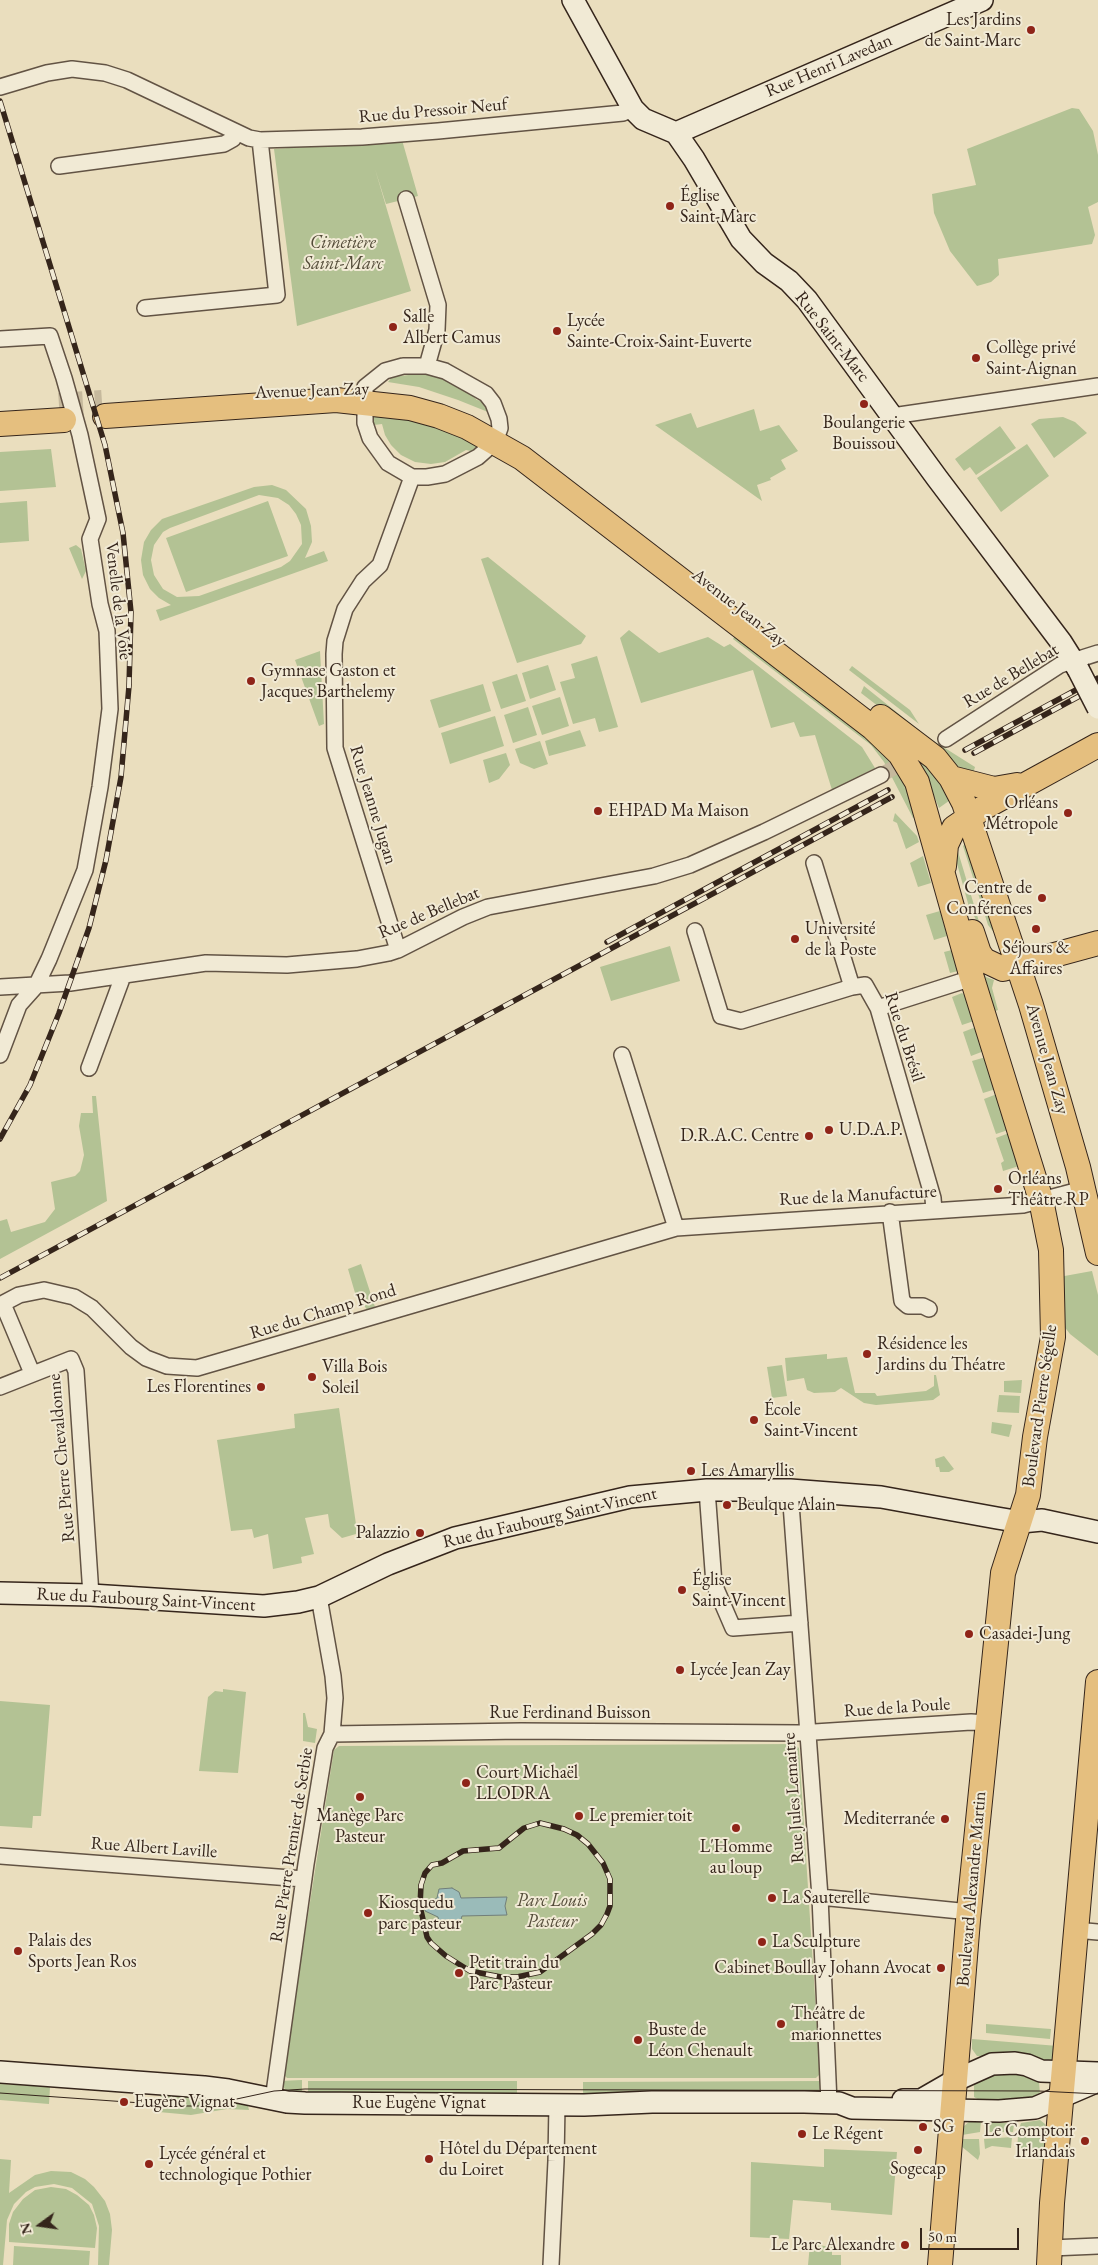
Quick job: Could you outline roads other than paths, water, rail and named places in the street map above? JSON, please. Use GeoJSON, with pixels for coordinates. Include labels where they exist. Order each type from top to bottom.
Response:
{"type":"FeatureCollection","features":[{"type":"Feature","properties":{"kind":"main road","name":"Avenue Jean Zay"},"geometry":{"type":"LineString","coordinates":[[104,409],[336,400],[364,395],[498,435],[536,451],[927,752],[951,778],[968,817],[1018,966],[1083,1189]]}},
{"type":"Feature","properties":{"kind":"main road"},"geometry":{"type":"LineString","coordinates":[[0,409],[61,412],[0,424]]}},
{"type":"Feature","properties":{"kind":"main road","name":"Avenue Jean Zay"},"geometry":{"type":"LineString","coordinates":[[498,435],[522,458],[626,536],[873,728],[900,754],[916,782],[943,874],[969,943]]}},
{"type":"Feature","properties":{"kind":"main road"},"geometry":{"type":"LineString","coordinates":[[943,874],[946,849],[954,828],[968,817],[1098,746]]}},
{"type":"Feature","properties":{"kind":"main road"},"geometry":{"type":"LineString","coordinates":[[951,778],[994,789],[1013,786],[1039,778]]}},
{"type":"Feature","properties":{"kind":"main road"},"geometry":{"type":"LineString","coordinates":[[916,782],[931,801],[946,849],[969,943],[972,978],[1038,1207]]}},
{"type":"Feature","properties":{"kind":"main road"},"geometry":{"type":"LineString","coordinates":[[969,943],[992,964],[1003,969],[1098,943]]}},
{"type":"Feature","properties":{"kind":"main road"},"geometry":{"type":"LineString","coordinates":[[1083,1189],[1098,1253]]}},
{"type":"Feature","properties":{"kind":"main road","name":"Boulevard Pierre Ségelle"},"geometry":{"type":"LineString","coordinates":[[1020,1522],[1028,1495],[1035,1437],[1053,1337],[1050,1250],[1038,1207]]}},
{"type":"Feature","properties":{"kind":"main road","name":"Boulevard Alexandre Martin"},"geometry":{"type":"LineString","coordinates":[[939,2263],[948,2114],[954,2081],[1003,1573],[1020,1522]]}},
{"type":"Feature","properties":{"kind":"main road"},"geometry":{"type":"LineString","coordinates":[[1046,2259],[1062,2098],[1057,2065],[1087,1931],[1098,1682]]}},
{"type":"Feature","properties":{"kind":"street"},"geometry":{"type":"LineString","coordinates":[[573,0],[634,109],[643,119],[676,133]]}},
{"type":"Feature","properties":{"kind":"street","name":"Rue Henri Lavedan"},"geometry":{"type":"LineString","coordinates":[[676,133],[982,0]]}},
{"type":"Feature","properties":{"kind":"street","name":"Rue du Pressoir Neuf"},"geometry":{"type":"LineString","coordinates":[[0,87],[72,69],[105,73],[127,80],[236,132],[260,140],[362,137],[438,131],[623,113],[634,109]]}},
{"type":"Feature","properties":{"kind":"street"},"geometry":{"type":"LineString","coordinates":[[59,166],[224,144],[233,139],[236,132]]}},
{"type":"Feature","properties":{"kind":"street","name":"Rue Saint-Marc"},"geometry":{"type":"LineString","coordinates":[[676,133],[742,238],[764,263],[789,282],[808,300],[1061,642],[1098,708]]}},
{"type":"Feature","properties":{"kind":"street"},"geometry":{"type":"LineString","coordinates":[[145,308],[277,294],[260,140]]}},
{"type":"Feature","properties":{"kind":"street"},"geometry":{"type":"LineString","coordinates":[[406,199],[438,304],[437,330],[427,366]]}},
{"type":"Feature","properties":{"kind":"street","name":"Venelle de la Voie"},"geometry":{"type":"LineString","coordinates":[[0,339],[50,336],[80,435],[98,519],[90,539],[106,631],[110,708],[100,787],[85,870],[36,986],[19,1005],[0,1055]]}},
{"type":"Feature","properties":{"kind":"street"},"geometry":{"type":"LineString","coordinates":[[403,366],[427,366],[459,378],[486,394],[497,410],[498,435],[478,457],[462,467],[436,476],[412,477],[388,463],[378,452],[365,423],[364,395],[385,371],[403,366]]}},
{"type":"Feature","properties":{"kind":"street"},"geometry":{"type":"LineString","coordinates":[[894,418],[899,415],[1098,386]]}},
{"type":"Feature","properties":{"kind":"street","name":"Rue Jeanne Jugan"},"geometry":{"type":"LineString","coordinates":[[398,950],[335,748],[334,654],[335,640],[345,609],[352,595],[383,560],[412,477]]}},
{"type":"Feature","properties":{"kind":"street","name":"Rue de Bellebat"},"geometry":{"type":"LineString","coordinates":[[946,738],[1060,665],[1075,665],[1098,653]]}},
{"type":"Feature","properties":{"kind":"street","name":"Rue de Bellebat"},"geometry":{"type":"LineString","coordinates":[[0,987],[36,986],[123,976],[206,963],[288,965],[357,959],[398,950],[463,917],[488,907],[654,876],[690,865],[881,775]]}},
{"type":"Feature","properties":{"kind":"street"},"geometry":{"type":"LineString","coordinates":[[695,931],[721,1016],[741,1020],[852,987],[814,863]]}},
{"type":"Feature","properties":{"kind":"street"},"geometry":{"type":"LineString","coordinates":[[89,1068],[123,976]]}},
{"type":"Feature","properties":{"kind":"street"},"geometry":{"type":"LineString","coordinates":[[878,1008],[972,978]]}},
{"type":"Feature","properties":{"kind":"street","name":"Rue du Brésil"},"geometry":{"type":"LineString","coordinates":[[852,987],[865,985],[878,1008],[933,1198],[934,1211]]}},
{"type":"Feature","properties":{"kind":"street"},"geometry":{"type":"LineString","coordinates":[[622,1055],[676,1228]]}},
{"type":"Feature","properties":{"kind":"street","name":"Rue de la Manufacture"},"geometry":{"type":"LineString","coordinates":[[676,1228],[890,1212],[1038,1207],[1083,1189]]}},
{"type":"Feature","properties":{"kind":"street"},"geometry":{"type":"LineString","coordinates":[[890,1212],[902,1301],[908,1306],[923,1306],[929,1309]]}},
{"type":"Feature","properties":{"kind":"street","name":"Rue du Champ Rond"},"geometry":{"type":"LineString","coordinates":[[1,1304],[19,1295],[44,1290],[74,1297],[92,1308],[131,1347],[146,1358],[154,1362],[179,1368],[197,1368],[676,1228]]}},
{"type":"Feature","properties":{"kind":"street","name":"Rue Pierre Chevaldonne"},"geometry":{"type":"LineString","coordinates":[[1,1304],[32,1373]]}},
{"type":"Feature","properties":{"kind":"street","name":"Rue Pierre Chevaldonne"},"geometry":{"type":"LineString","coordinates":[[0,1387],[71,1359],[76,1371],[91,1595]]}},
{"type":"Feature","properties":{"kind":"street"},"geometry":{"type":"LineString","coordinates":[[707,1490],[714,1584],[733,1628],[800,1623]]}},
{"type":"Feature","properties":{"kind":"street","name":"Rue du Faubourg Saint-Vincent"},"geometry":{"type":"LineString","coordinates":[[0,1594],[91,1595],[264,1606],[319,1597],[388,1564],[455,1538],[630,1497],[707,1490],[790,1490],[880,1497],[1020,1522],[1042,1520],[1098,1532]]}},
{"type":"Feature","properties":{"kind":"street","name":"Rue Jules Lemaitre"},"geometry":{"type":"LineString","coordinates":[[790,1490],[834,2103]]}},
{"type":"Feature","properties":{"kind":"street","name":"Rue du Faubourg Saint-Vincent"},"geometry":{"type":"LineString","coordinates":[[1020,1522],[1035,1534],[1098,1546]]}},
{"type":"Feature","properties":{"kind":"street","name":"Rue Pierre Premier de Serbie"},"geometry":{"type":"LineString","coordinates":[[274,2100],[304,1878],[325,1748],[332,1734],[335,1698],[333,1676],[319,1597]]}},
{"type":"Feature","properties":{"kind":"street","name":"Rue de la Poule"},"geometry":{"type":"LineString","coordinates":[[808,1733],[972,1722],[988,1723]]}},
{"type":"Feature","properties":{"kind":"street","name":"Rue Ferdinand Buisson"},"geometry":{"type":"LineString","coordinates":[[332,1734],[521,1732],[808,1733]]}},
{"type":"Feature","properties":{"kind":"street","name":"Rue Albert Laville"},"geometry":{"type":"LineString","coordinates":[[0,1856],[304,1878]]}},
{"type":"Feature","properties":{"kind":"street"},"geometry":{"type":"LineString","coordinates":[[820,1897],[970,1912]]}},
{"type":"Feature","properties":{"kind":"street"},"geometry":{"type":"LineString","coordinates":[[1057,2065],[1073,2062],[1084,2067],[1098,2069]]}},
{"type":"Feature","properties":{"kind":"street","name":"Rue Eugène Vignat"},"geometry":{"type":"LineString","coordinates":[[0,2072],[204,2087],[274,2100],[305,2103],[834,2103],[862,2099],[921,2100],[954,2081],[992,2064],[1057,2065]]}},
{"type":"Feature","properties":{"kind":"street"},"geometry":{"type":"LineString","coordinates":[[1057,2065],[1098,2073]]}},
{"type":"Feature","properties":{"kind":"street","name":"Rue Eugène Vignat"},"geometry":{"type":"LineString","coordinates":[[834,2103],[852,2108],[948,2114],[1019,2111],[1035,2108],[1062,2098],[1098,2081]]}},
{"type":"Feature","properties":{"kind":"street"},"geometry":{"type":"LineString","coordinates":[[555,2104],[549,2119],[556,2161]]}},
{"type":"Feature","properties":{"kind":"street"},"geometry":{"type":"LineString","coordinates":[[551,2265],[556,2161],[562,2118],[555,2104]]}},
{"type":"Feature","properties":{"kind":"street"},"geometry":{"type":"LineString","coordinates":[[1046,2259],[1098,2246]]}},
{"type":"Feature","properties":{"kind":"water"},"geometry":{"type":"Polygon","coordinates":[[[452,1888],[459,1892],[461,1898],[507,1897],[505,1906],[507,1915],[462,1916],[460,1923],[455,1927],[438,1928],[440,1925],[438,1917],[425,1911],[426,1905],[437,1898],[439,1889],[452,1888]]]}},
{"type":"Feature","properties":{"kind":"tunnel"},"geometry":{"type":"LineString","coordinates":[[59,405],[102,402]]}},
{"type":"Feature","properties":{"kind":"tunnel"},"geometry":{"type":"LineString","coordinates":[[881,775],[946,739]]}},
{"type":"Feature","properties":{"kind":"tram line"},"geometry":{"type":"LineString","coordinates":[[0,2093],[184,2106],[204,2106],[274,2091],[305,2089],[1039,2091],[1098,2094]]}},
{"type":"Feature","properties":{"kind":"railway"},"geometry":{"type":"LineString","coordinates":[[0,101],[105,445],[123,533],[131,612],[129,686],[121,777],[106,860],[89,928],[59,1013],[30,1085],[0,1139]]}},
{"type":"Feature","properties":{"kind":"railway"},"geometry":{"type":"LineString","coordinates":[[965,750],[1098,678]]}},
{"type":"Feature","properties":{"kind":"railway"},"geometry":{"type":"LineString","coordinates":[[974,753],[1098,686]]}},
{"type":"Feature","properties":{"kind":"railway"},"geometry":{"type":"LineString","coordinates":[[607,942],[888,790]]}},
{"type":"Feature","properties":{"kind":"railway"},"geometry":{"type":"LineString","coordinates":[[0,1278],[892,797]]}},
{"type":"Feature","properties":{"kind":"railway"},"geometry":{"type":"LineString","coordinates":[[540,1823],[564,1829],[577,1835],[588,1844],[603,1863],[610,1879],[610,1906],[607,1914],[601,1925],[592,1934],[540,1972],[517,1977],[501,1977],[470,1971],[446,1956],[427,1937],[420,1906],[421,1885],[425,1873],[432,1865],[442,1863],[463,1851],[499,1848],[524,1828],[540,1823]]}},
{"type":"Feature","properties":{"kind":"place","name":"Les Jardins de Saint-Marc"},"geometry":{"type":"Point","coordinates":[1031,30]}},
{"type":"Feature","properties":{"kind":"place","name":"Église Saint-Marc"},"geometry":{"type":"Point","coordinates":[670,206]}},
{"type":"Feature","properties":{"kind":"place","name":"Salle Albert Camus"},"geometry":{"type":"Point","coordinates":[393,327]}},
{"type":"Feature","properties":{"kind":"place","name":"Lycée Sainte-Croix-Saint-Euverte"},"geometry":{"type":"Point","coordinates":[557,331]}},
{"type":"Feature","properties":{"kind":"place","name":"Collège privé Saint-Aignan"},"geometry":{"type":"Point","coordinates":[976,358]}},
{"type":"Feature","properties":{"kind":"place","name":"Boulangerie Bouissou"},"geometry":{"type":"Point","coordinates":[864,404]}},
{"type":"Feature","properties":{"kind":"place","name":"Gymnase Gaston et Jacques Barthelemy"},"geometry":{"type":"Point","coordinates":[251,681]}},
{"type":"Feature","properties":{"kind":"place","name":"EHPAD Ma Maison"},"geometry":{"type":"Point","coordinates":[598,811]}},
{"type":"Feature","properties":{"kind":"place","name":"Orléans Métropole"},"geometry":{"type":"Point","coordinates":[1068,813]}},
{"type":"Feature","properties":{"kind":"place","name":"Centre de Conférences"},"geometry":{"type":"Point","coordinates":[1042,898]}},
{"type":"Feature","properties":{"kind":"place","name":"Séjours & Affaires"},"geometry":{"type":"Point","coordinates":[1036,929]}},
{"type":"Feature","properties":{"kind":"place","name":"Université de la Poste"},"geometry":{"type":"Point","coordinates":[795,939]}},
{"type":"Feature","properties":{"kind":"place","name":"U.D.A.P."},"geometry":{"type":"Point","coordinates":[829,1130]}},
{"type":"Feature","properties":{"kind":"place","name":"D.R.A.C. Centre"},"geometry":{"type":"Point","coordinates":[809,1136]}},
{"type":"Feature","properties":{"kind":"place","name":"Orléans Théâtre RP"},"geometry":{"type":"Point","coordinates":[998,1189]}},
{"type":"Feature","properties":{"kind":"place","name":"Résidence les Jardins du Théatre"},"geometry":{"type":"Point","coordinates":[867,1354]}},
{"type":"Feature","properties":{"kind":"place","name":"Villa Bois Soleil"},"geometry":{"type":"Point","coordinates":[312,1377]}},
{"type":"Feature","properties":{"kind":"place","name":"Les Florentines"},"geometry":{"type":"Point","coordinates":[261,1387]}},
{"type":"Feature","properties":{"kind":"place","name":"École Saint-Vincent"},"geometry":{"type":"Point","coordinates":[754,1420]}},
{"type":"Feature","properties":{"kind":"place","name":"Les Amaryllis"},"geometry":{"type":"Point","coordinates":[691,1471]}},
{"type":"Feature","properties":{"kind":"place","name":"Beulque Alain"},"geometry":{"type":"Point","coordinates":[727,1505]}},
{"type":"Feature","properties":{"kind":"place","name":"Palazzio"},"geometry":{"type":"Point","coordinates":[420,1533]}},
{"type":"Feature","properties":{"kind":"place","name":"Église Saint-Vincent"},"geometry":{"type":"Point","coordinates":[682,1590]}},
{"type":"Feature","properties":{"kind":"place","name":"Casadei-Jung"},"geometry":{"type":"Point","coordinates":[969,1634]}},
{"type":"Feature","properties":{"kind":"place","name":"Lycée Jean Zay"},"geometry":{"type":"Point","coordinates":[680,1670]}},
{"type":"Feature","properties":{"kind":"place","name":"Court Michaël LLODRA"},"geometry":{"type":"Point","coordinates":[466,1783]}},
{"type":"Feature","properties":{"kind":"place","name":"Manège Parc Pasteur"},"geometry":{"type":"Point","coordinates":[360,1797]}},
{"type":"Feature","properties":{"kind":"place","name":"Le premier toit"},"geometry":{"type":"Point","coordinates":[579,1816]}},
{"type":"Feature","properties":{"kind":"place","name":"Mediterranée"},"geometry":{"type":"Point","coordinates":[945,1819]}},
{"type":"Feature","properties":{"kind":"place","name":"L'Homme au loup"},"geometry":{"type":"Point","coordinates":[736,1828]}},
{"type":"Feature","properties":{"kind":"place","name":"La Sauterelle"},"geometry":{"type":"Point","coordinates":[772,1898]}},
{"type":"Feature","properties":{"kind":"place","name":"Kiosquedu parc pasteur"},"geometry":{"type":"Point","coordinates":[368,1913]}},
{"type":"Feature","properties":{"kind":"place","name":"La Sculpture"},"geometry":{"type":"Point","coordinates":[762,1942]}},
{"type":"Feature","properties":{"kind":"place","name":"Palais des Sports Jean Ros"},"geometry":{"type":"Point","coordinates":[18,1951]}},
{"type":"Feature","properties":{"kind":"place","name":"Cabinet Boullay Johann Avocat"},"geometry":{"type":"Point","coordinates":[941,1968]}},
{"type":"Feature","properties":{"kind":"place","name":"Petit train du Parc Pasteur"},"geometry":{"type":"Point","coordinates":[459,1973]}},
{"type":"Feature","properties":{"kind":"place","name":"Théâtre de marionnettes"},"geometry":{"type":"Point","coordinates":[781,2024]}},
{"type":"Feature","properties":{"kind":"place","name":"Buste de Léon Chenault"},"geometry":{"type":"Point","coordinates":[638,2040]}},
{"type":"Feature","properties":{"kind":"place","name":"Eugène Vignat"},"geometry":{"type":"Point","coordinates":[124,2102]}},
{"type":"Feature","properties":{"kind":"place","name":"SG"},"geometry":{"type":"Point","coordinates":[923,2127]}},
{"type":"Feature","properties":{"kind":"place","name":"Le Régent"},"geometry":{"type":"Point","coordinates":[802,2134]}},
{"type":"Feature","properties":{"kind":"place","name":"Le Comptoir Irlandais"},"geometry":{"type":"Point","coordinates":[1085,2141]}},
{"type":"Feature","properties":{"kind":"place","name":"Sogecap"},"geometry":{"type":"Point","coordinates":[918,2150]}},
{"type":"Feature","properties":{"kind":"place","name":"Hôtel du Département du Loiret"},"geometry":{"type":"Point","coordinates":[429,2159]}},
{"type":"Feature","properties":{"kind":"place","name":"Lycée général et technologique Pothier"},"geometry":{"type":"Point","coordinates":[149,2164]}},
{"type":"Feature","properties":{"kind":"place","name":"Le Parc Alexandre"},"geometry":{"type":"Point","coordinates":[905,2245]}},
{"type":"Feature","properties":{"kind":"park label","name":"Cimetière Saint-Marc"},"geometry":{"type":"Point","coordinates":[343,253]}},
{"type":"Feature","properties":{"kind":"park label","name":"Parc Louis Pasteur"},"geometry":{"type":"Point","coordinates":[552,1911]}}]}
